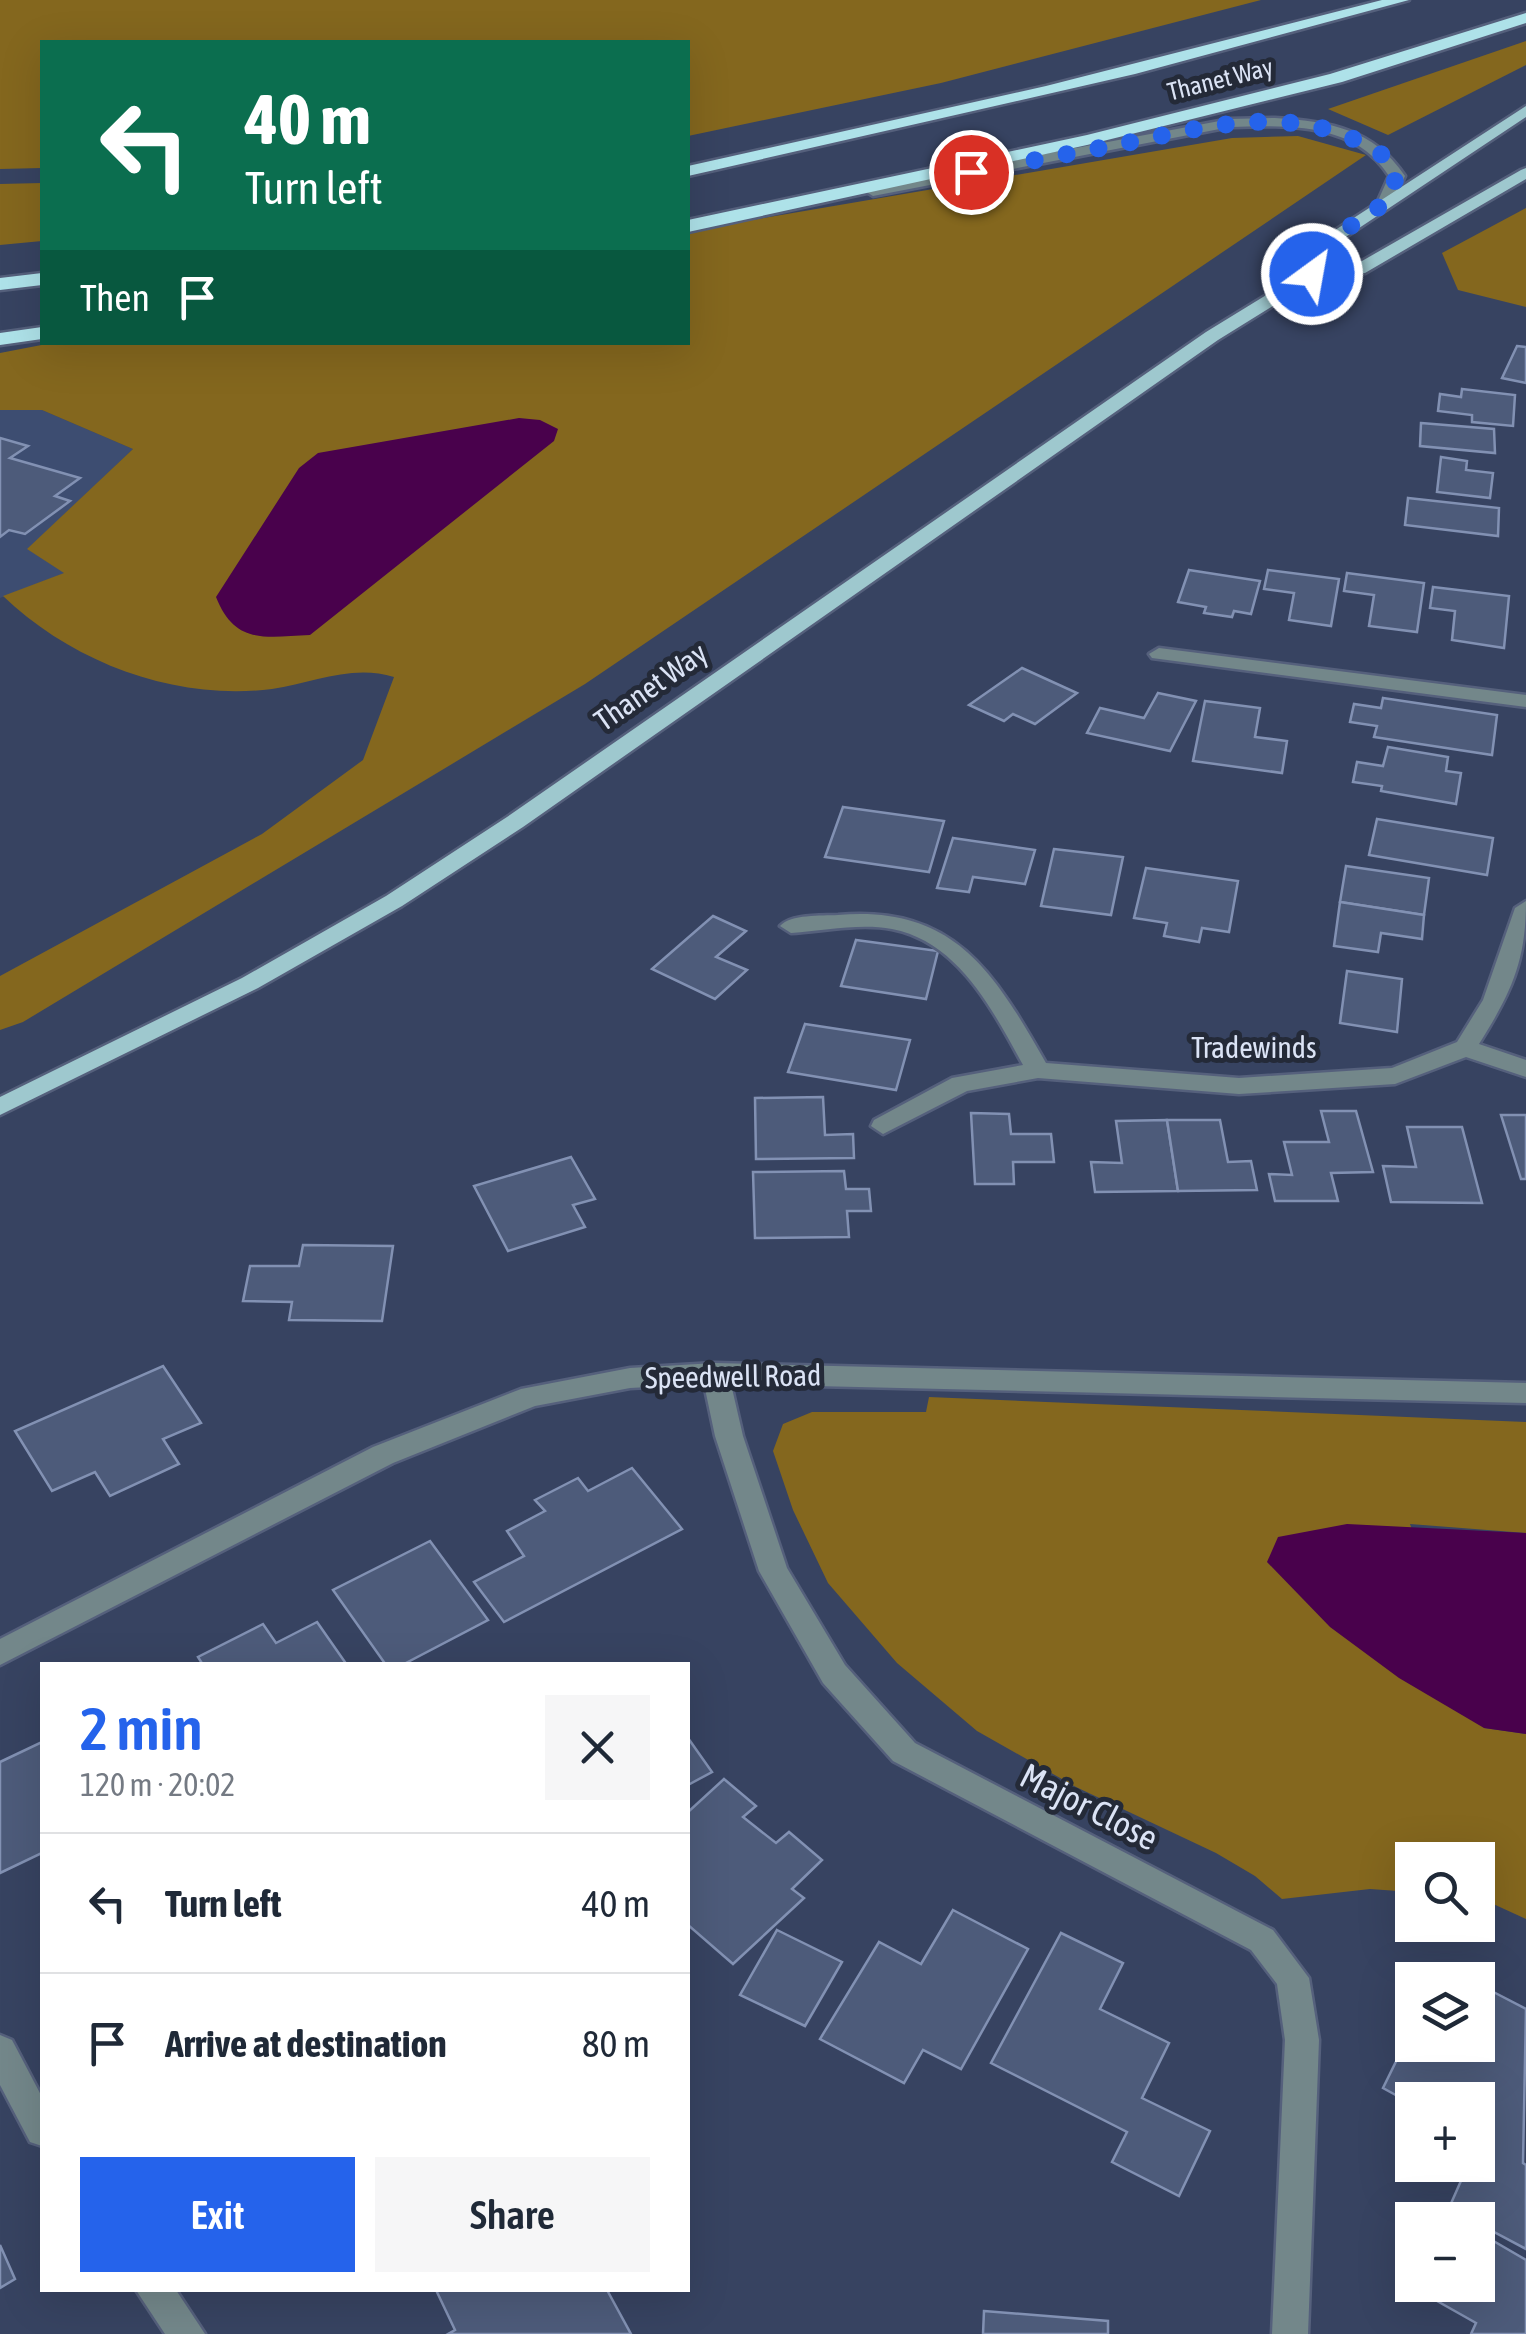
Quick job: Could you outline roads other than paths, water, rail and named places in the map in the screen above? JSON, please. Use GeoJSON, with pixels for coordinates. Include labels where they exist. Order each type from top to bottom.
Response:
{"type":"FeatureCollection","features":[{"type":"Feature","properties":{"kind":"highway","name":"Thanet Way"},"geometry":{"type":"LineString","coordinates":[[690,171],[981,107],[1238,45],[1402,0]]}},
{"type":"Feature","properties":{"kind":"highway","name":"Thanet Way"},"geometry":{"type":"LineString","coordinates":[[690,226],[1087,140],[1336,78],[1526,18]]}},
{"type":"Feature","properties":{"kind":"highway"},"geometry":{"type":"LineString","coordinates":[[0,284],[40,278]]}},
{"type":"Feature","properties":{"kind":"highway"},"geometry":{"type":"LineString","coordinates":[[0,339],[40,333]]}},
{"type":"Feature","properties":{"kind":"main road","name":"Thanet Way"},"geometry":{"type":"LineString","coordinates":[[1312,274],[1312,252],[1526,110]]}},
{"type":"Feature","properties":{"kind":"main road","name":"Thanet Way"},"geometry":{"type":"LineString","coordinates":[[0,1108],[234,991],[394,901],[515,822],[1126,395],[1312,274],[1359,270],[1526,173]]}},
{"type":"Feature","properties":{"kind":"street"},"geometry":{"type":"LineString","coordinates":[[746,215],[1230,123],[1265,121],[1300,123],[1338,132],[1375,148],[1390,161],[1397,176],[1385,203]]}},
{"type":"Feature","properties":{"kind":"street"},"geometry":{"type":"LineString","coordinates":[[1159,654],[1526,701]]}},
{"type":"Feature","properties":{"kind":"street"},"geometry":{"type":"LineString","coordinates":[[1526,908],[1495,1000],[1465,1048],[1526,1069]]}},
{"type":"Feature","properties":{"kind":"street"},"geometry":{"type":"LineString","coordinates":[[791,926],[862,920],[893,922],[931,933],[966,957],[1038,1070]]}},
{"type":"Feature","properties":{"kind":"street","name":"Tradewinds"},"geometry":{"type":"LineString","coordinates":[[883,1126],[962,1084],[1038,1070],[1239,1086],[1395,1076],[1465,1048]]}},
{"type":"Feature","properties":{"kind":"street","name":"Speedwell Road"},"geometry":{"type":"LineString","coordinates":[[0,1653],[383,1456],[513,1403],[596,1383],[715,1373],[1526,1393]]}},
{"type":"Feature","properties":{"kind":"street","name":"Major Close"},"geometry":{"type":"LineString","coordinates":[[715,1373],[729,1436],[774,1572],[834,1674],[904,1752],[1262,1940],[1293,1978],[1302,2040],[1290,2334]]}},
{"type":"Feature","properties":{"kind":"street"},"geometry":{"type":"LineString","coordinates":[[0,2051],[40,2126]]}},
{"type":"Feature","properties":{"kind":"street"},"geometry":{"type":"LineString","coordinates":[[156,2292],[188,2334]]}}]}
